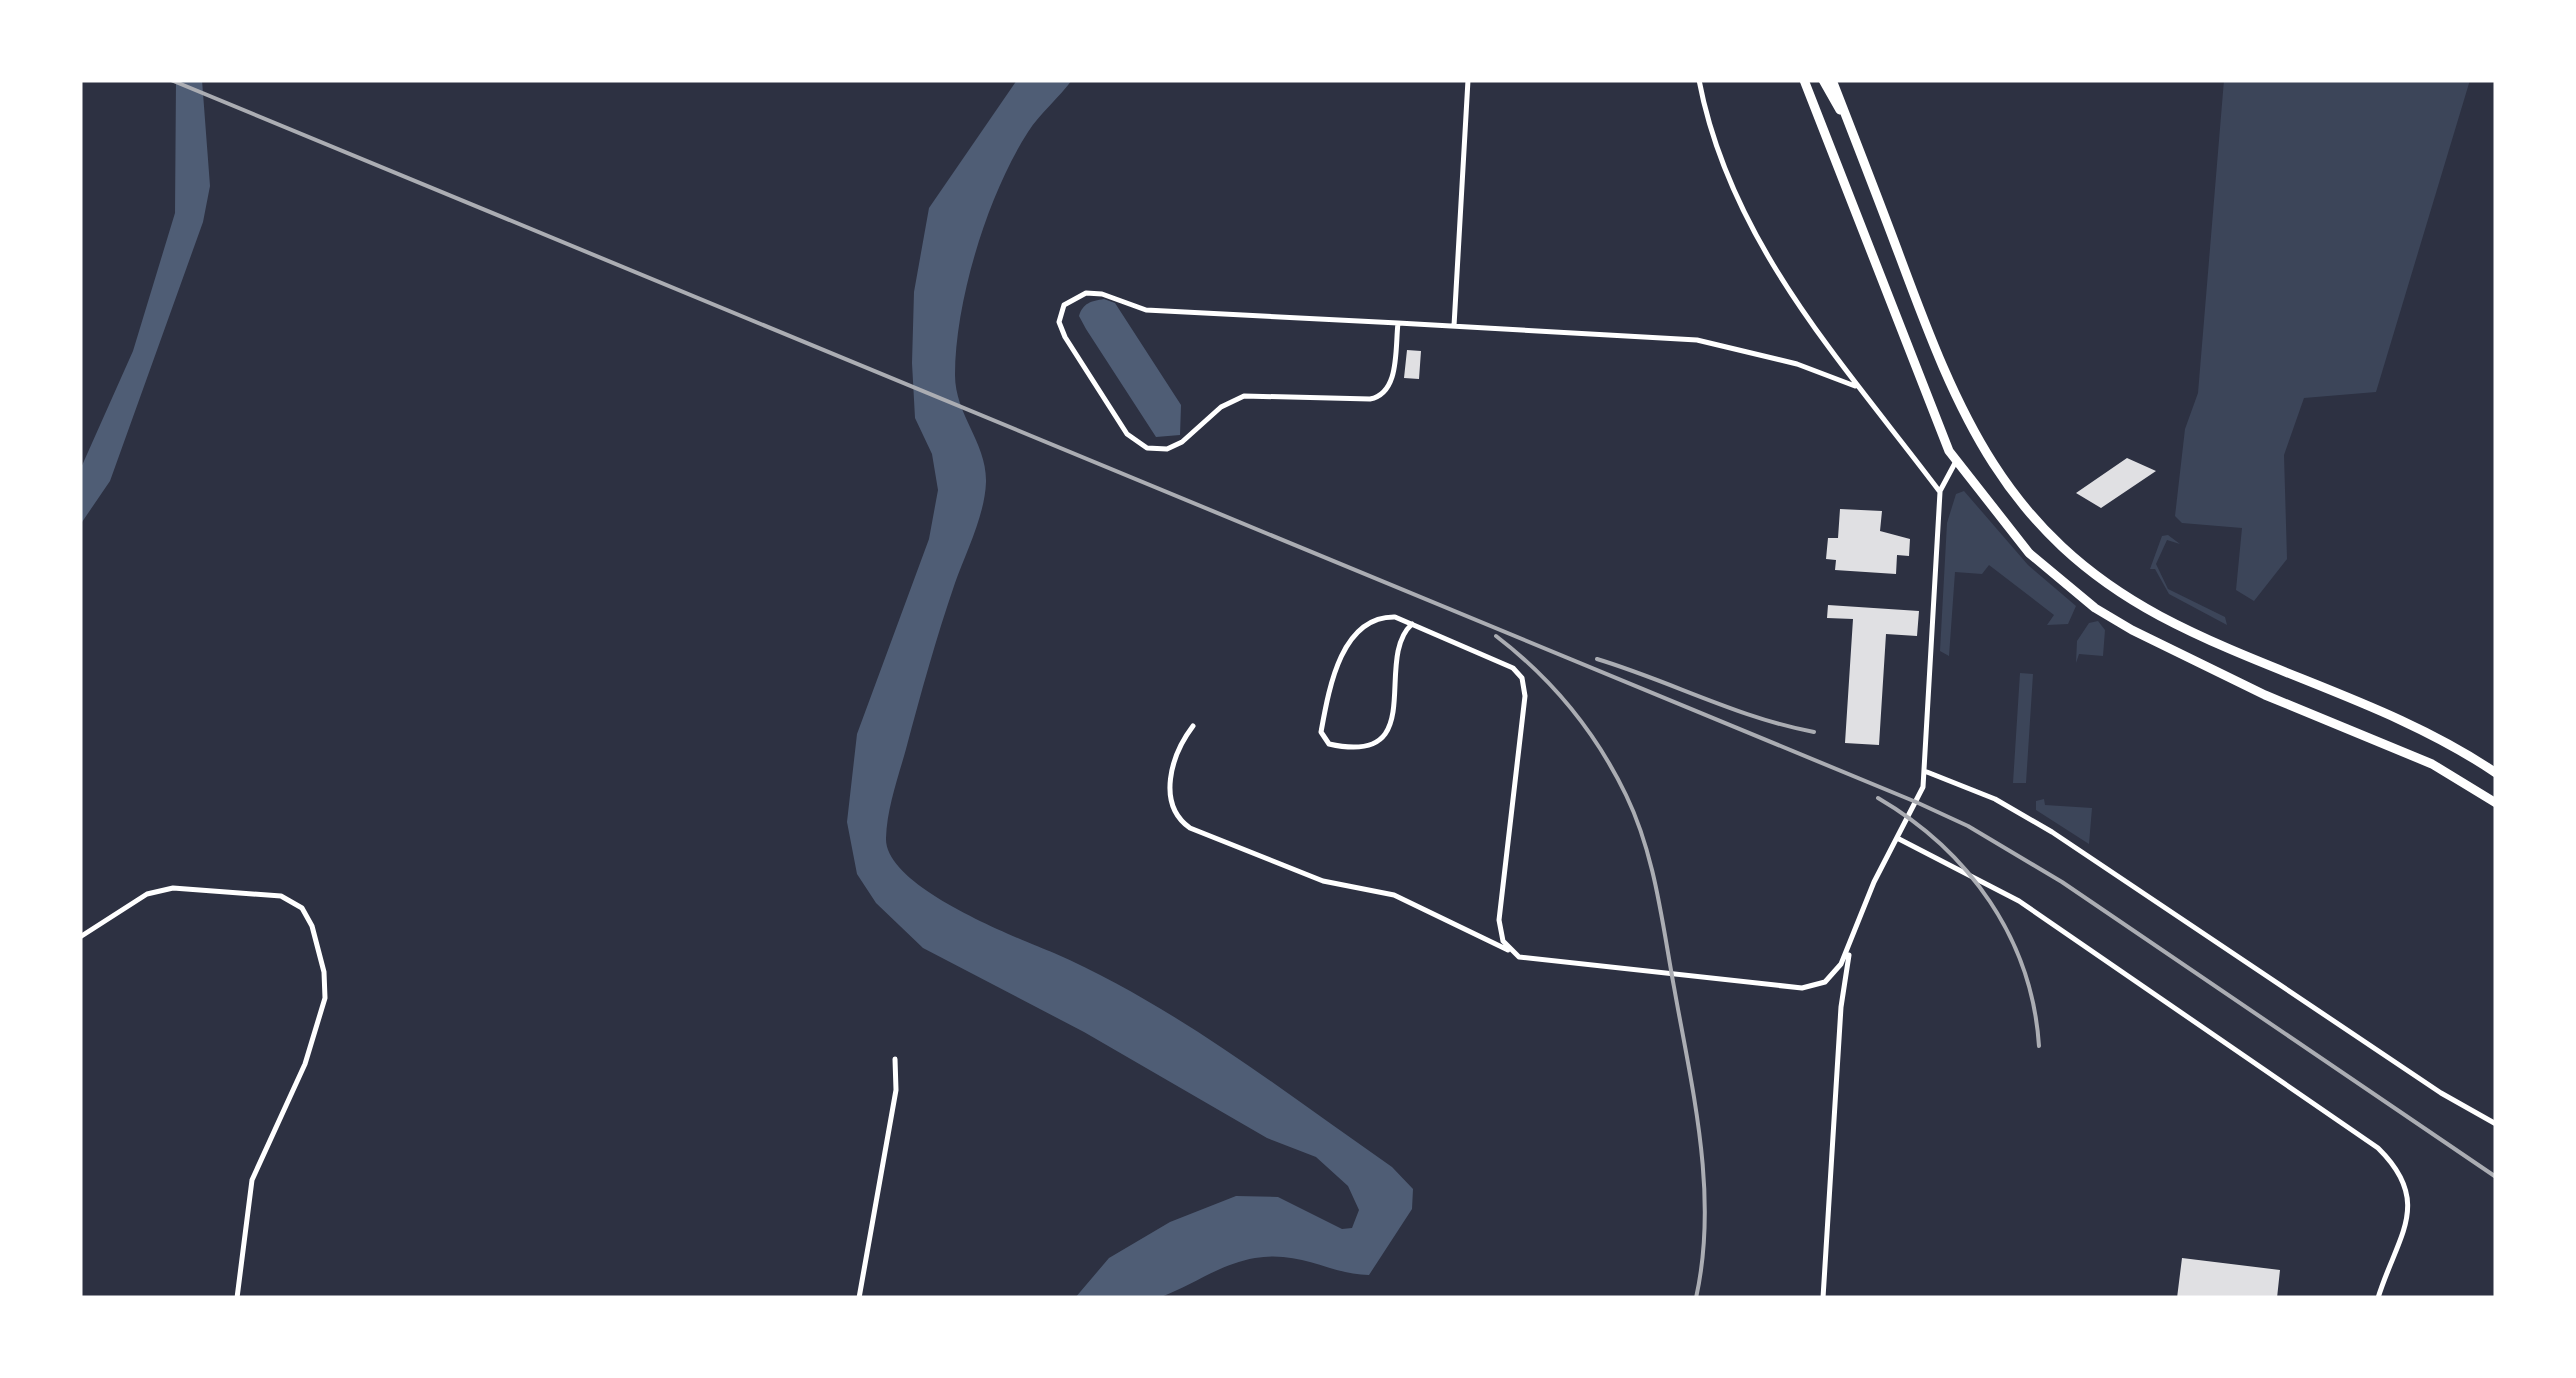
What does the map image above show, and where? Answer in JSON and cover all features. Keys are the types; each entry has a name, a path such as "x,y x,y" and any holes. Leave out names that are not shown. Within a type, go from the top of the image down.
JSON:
{"highway":[{"path":"1804,80 1956,463 2029,553 2094,608 2218,674 2432,764 2496,803"},
{"path":"1822,80 1848,120"},
{"path":"1832,80 1937,360 1963,418 1996,472 2045,530 2104,581 2159,616 2421,730 2496,773"}],"street":[{"path":"1454,326 1468,80"},
{"path":"1699,80 1718,160 1748,227 1816,330 1940,492"},
{"path":"1398,323 1390,385 1382,396 1244,396 1222,407 1182,442 1161,450 1141,446 1127,434 1059,322 1069,300 1097,293 1146,310 1398,323 1454,326 1696,340 1797,364 1850,382 1865,394"},
{"path":"1823,1298 1841,1008 1852,942 1874,882 1899,839 1927,772 1940,492 1956,463"},
{"path":"1412,624 1399,643 1391,724 1365,747 1329,744 1320,732 1347,644 1358,627 1376,616 1395,617 1412,624 1514,668 1522,678 1525,696 1499,920 1503,942 1519,957"},
{"path":"1193,726 1180,744 1171,784 1170,805 1177,819 1190,828 1322,881 1394,895 1519,957 1802,988 1826,982 1852,942"},
{"path":"1927,772 1995,799 2052,832 2441,1093 2496,1124"},
{"path":"1899,839 2019,901 2378,1148 2400,1174 2410,1206 2378,1298"},
{"path":"80,937 147,894 173,888 282,896 302,908 312,926 324,972 325,998 305,1064 252,1180 236,1298"},
{"path":"858,1298 896,1090 896,1059"}],"shaded area":[{"path":"176,80 202,80 210,186 203,222 110,481 80,525 80,470 133,351 175,213"},
{"path":"1017,80 1072,80 1033,125 1013,157 987,217 968,282 956,346 956,389 982,454 985,495 935,645 893,793 886,838 891,856 928,892 955,908 1099,974 1185,1024 1392,1167 1413,1189 1412,1209 1369,1275 1272,1256 1230,1265 1152,1299 1075,1298 1109,1258 1170,1222 1236,1196 1278,1197 1342,1229 1352,1228 1359,1210 1348,1186 1316,1157 1267,1138 1084,1032 923,948 876,903 857,874 847,822 857,734 929,539 938,490 932,454 915,418 912,363 914,292 929,208"},
{"path":"2224,80 2470,80 2376,392 2304,398 2284,455 2287,559 2254,601 2236,590 2242,528 2182,523 2175,516 2185,429 2198,393"},
{"path":"1104,299 1115,303 1181,405 1180,435 1156,437 1086,329 1079,316 1083,308"},
{"path":"1964,491 2028,565 2076,606 2068,624 2047,625 2054,615 1989,565 1982,574 1955,572 1949,656 1940,651 1947,523 1956,494"},
{"path":"2168,535 2180,544 2167,540 2156,564 2168,589 2225,617 2227,625 2169,594 2155,569 2150,569 2162,536"},
{"path":"2098,621 2105,630 2103,656 2079,654 2076,663 2077,641 2089,623"},
{"path":"2020,673 2033,674 2026,783 2013,783"},
{"path":"2044,799 2045,805 2092,808 2089,844 2036,810 2036,801"}],"building":[{"path":"1407,350 1421,351 1419,379 1404,378"},
{"path":"2127,458 2156,471 2101,508 2076,493"},
{"path":"1840,509 1882,511 1880,531 1910,539 1909,556 1897,555 1896,574 1835,570 1836,560 1826,559 1828,538 1838,538"},
{"path":"1828,605 1919,611 1917,636 1886,634 1879,745 1845,743 1853,619 1827,618"},
{"path":"2182,1258 2280,1270 2277,1298 2177,1298"}],"railway":[{"path":"171,80 1968,826 2062,882 2496,1177"},
{"path":"1496,636 1553,688 1586,729 1626,795 1644,841 1661,914 1700,1142 1705,1220 1696,1298"},
{"path":"1597,659 1732,709 1814,732"},
{"path":"1878,798 1941,844 1990,902 2024,970 2039,1046"}]}
